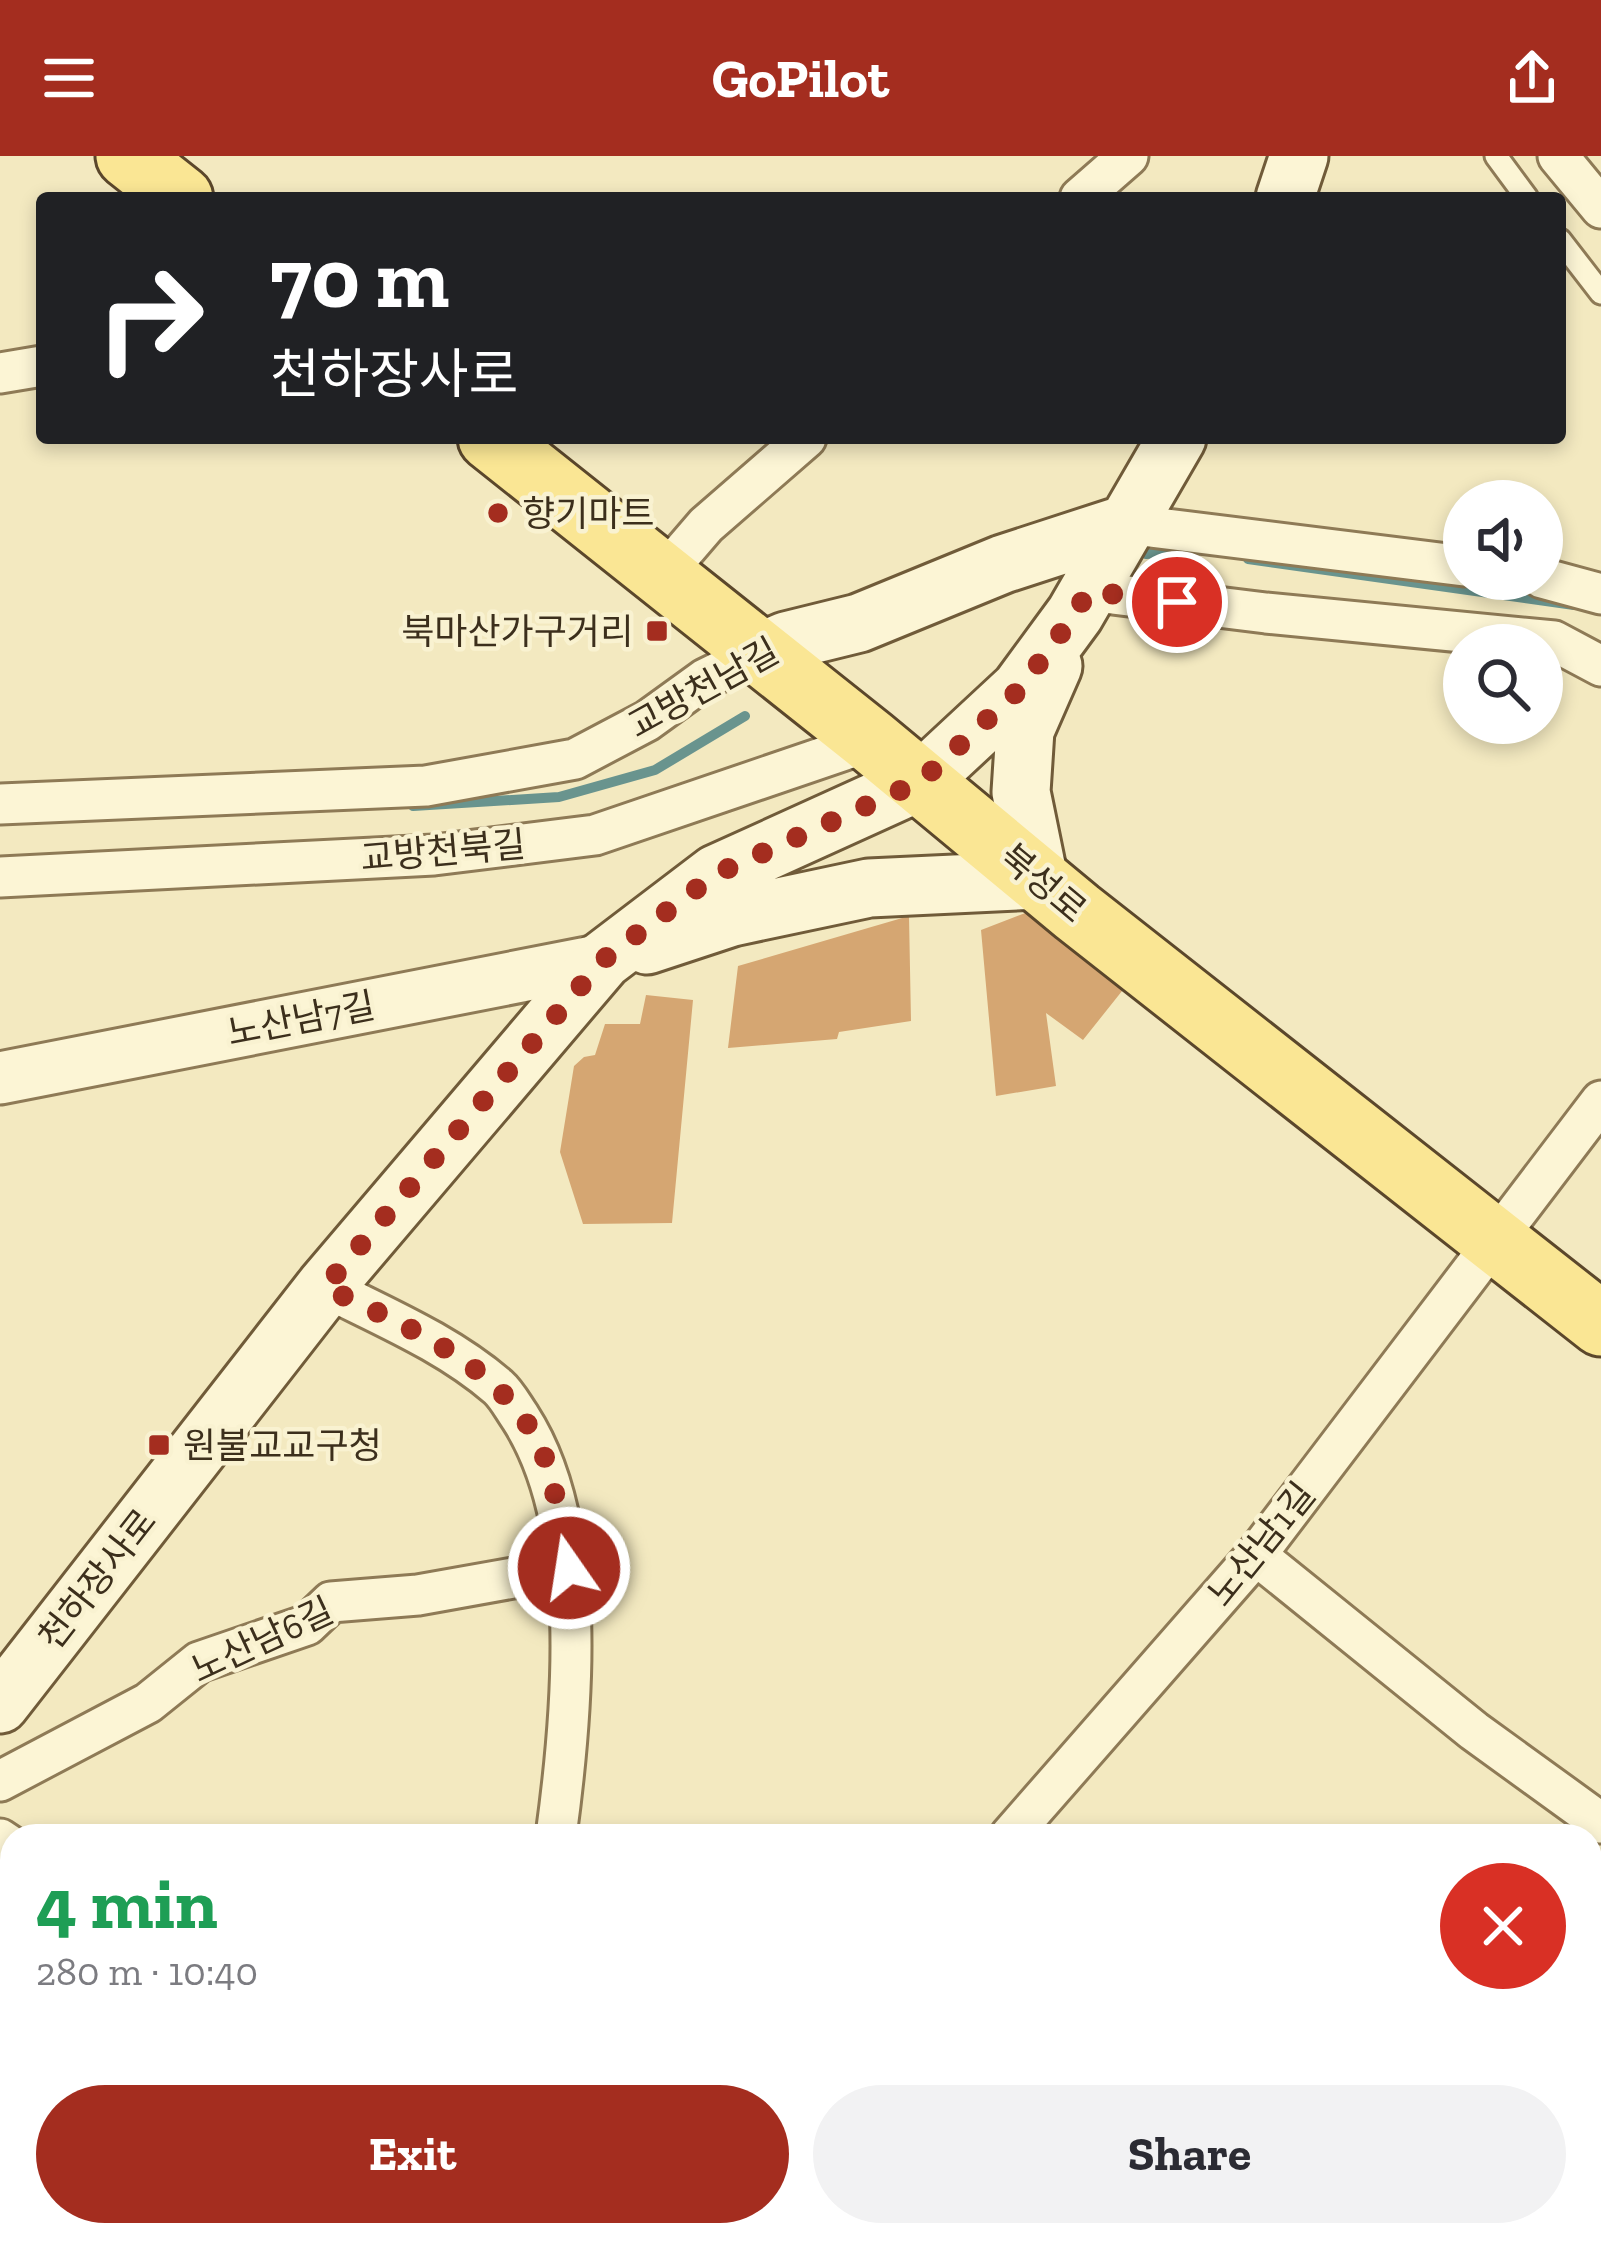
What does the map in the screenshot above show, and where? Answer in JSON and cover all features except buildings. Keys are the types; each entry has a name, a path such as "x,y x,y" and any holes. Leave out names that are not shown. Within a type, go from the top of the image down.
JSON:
{"main road":[{"path":"128,156 174,192"},
{"path":"1287,192 1299,156"},
{"name":"북성로","path":"498,444 1601,1324"},
{"name":"천하장사로","path":"0,1704 325,1287 603,960 716,874 921,781 1020,689 1081,602 1173,444"},
{"name":"교방천남길","path":"760,652 786,640 859,623 1003,564 1126,524"},
{"path":"603,960 732,917 869,888 1039,880 1021,792 1025,730 1081,602"}],"street":[{"path":"1087,192 1128,156"},
{"path":"1558,156 1601,208"},
{"path":"0,373 36,367"},
{"path":"663,574 706,525 799,444"},
{"name":"교방천남길","path":"1126,524 1443,563"},
{"path":"1563,584 1601,594"},
{"path":"1081,602 1554,641 1601,666"},
{"name":"교방천남길","path":"0,804 426,786 575,759 646,721 705,679 760,652"},
{"name":"교방천북길","path":"0,877 434,855 595,835 871,741"},
{"name":"노산남7길","path":"0,1078 603,960"},
{"name":"노산남1길","path":"1021,1824 1256,1556 1601,1101"},
{"path":"325,1287 434,1341 502,1390 542,1451 569,1568 568,1752 558,1824"},
{"path":"1256,1556 1456,1716 1601,1823"},
{"name":"노산남6길","path":"0,1781 148,1703 199,1662 308,1625 331,1602 418,1595 569,1568"}],"lane":[{"path":"1496,156 1523,192"},
{"path":"1566,248 1601,293"}],"waterway":[{"path":"1146,554 1194,551"},
{"path":"1248,559 1574,605"},
{"path":"413,806 559,797 655,770 745,716"}],"place":[{"name":"향기마트","path":"498,513"},
{"name":"북마산가구거리","path":"657,631"},
{"name":"원불교교구청","path":"159,1445"}],"route":[{"path":"569,1568 542,1451 502,1390 434,1341 325,1287 603,960 716,874 921,781 1020,689 1088,591 1177,602"}]}
